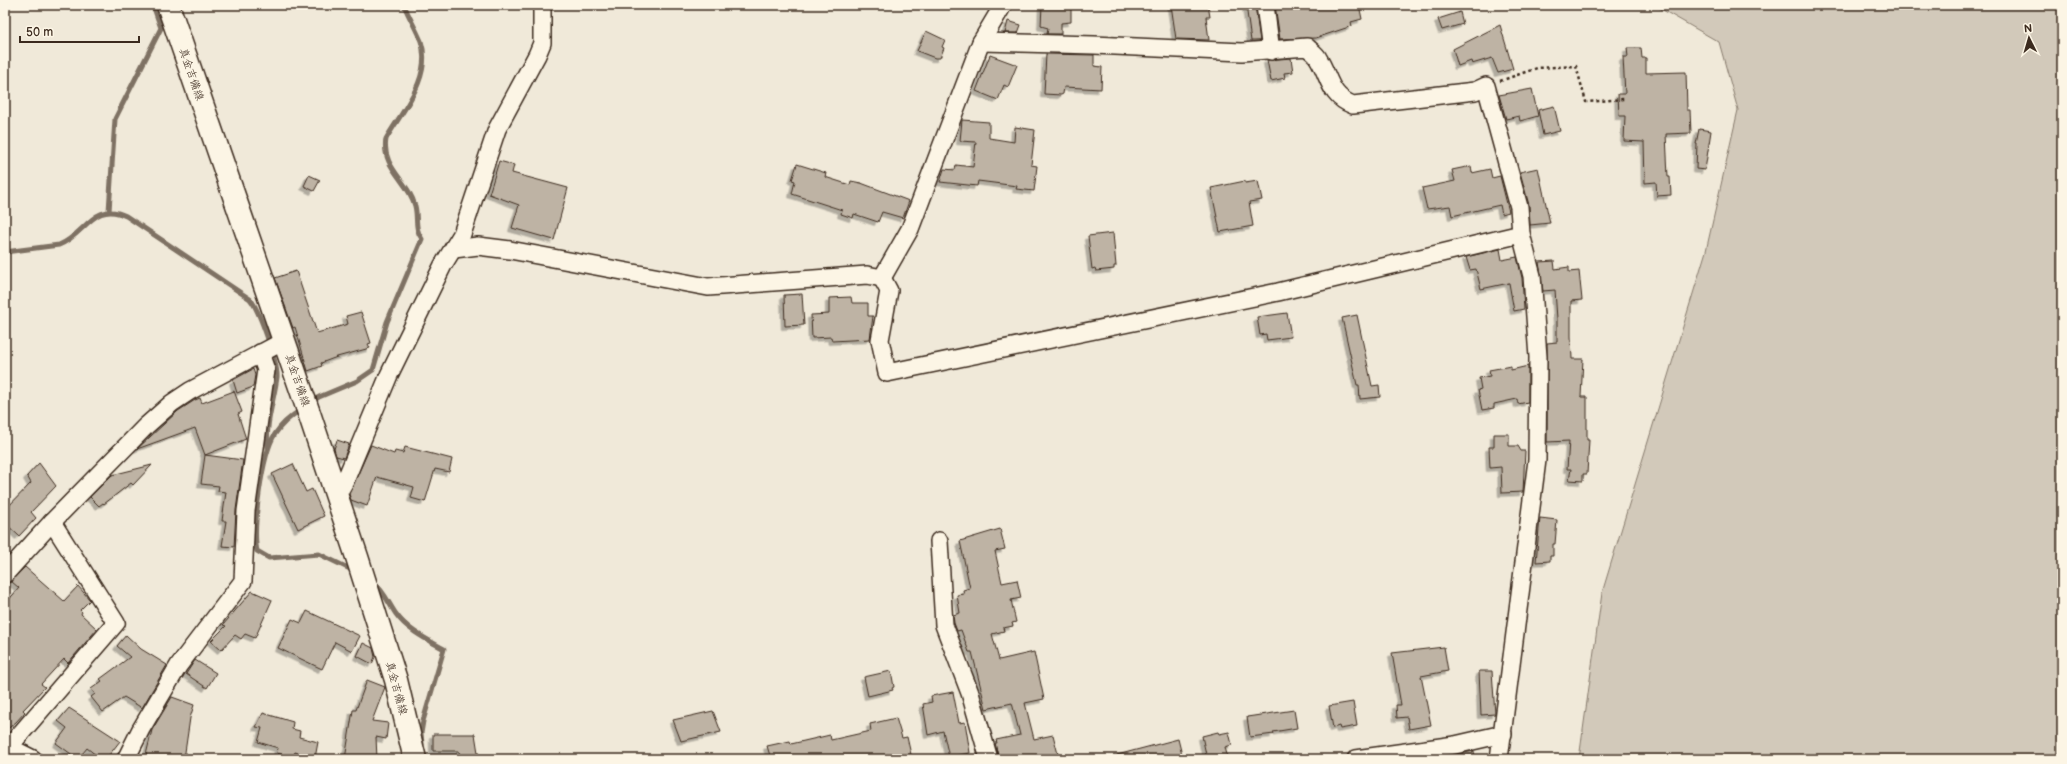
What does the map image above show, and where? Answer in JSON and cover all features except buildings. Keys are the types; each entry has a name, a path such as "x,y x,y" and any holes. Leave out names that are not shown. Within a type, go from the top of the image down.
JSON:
{"main road":[{"name":"真金吉備線","path":"168,5 270,348 306,404 396,680 415,759"}],"street":[{"path":"336,497 345,481 389,375 443,265 462,234 497,129 532,67 540,49 543,27 542,5"},
{"path":"882,278 910,229 981,42 1003,5"},
{"path":"1265,5 1270,51"},
{"path":"981,42 1094,45 1242,52 1307,47 1318,58 1333,90 1343,101 1353,105 1475,91 1486,86 1519,207 1521,234 1532,276 1538,349 1536,460 1499,759"},
{"path":"882,278 889,291 880,340 887,373 1278,292 1521,234"},
{"path":"454,249 478,246 510,250 708,287 867,275 882,278"},
{"path":"5,574 52,522 146,426 172,403 190,391 270,348"},
{"path":"126,759 141,729 179,665 243,581 246,511 270,348"},
{"path":"34,759 9,747 116,623 52,522"},
{"path":"939,541 944,625 970,693 989,759"},
{"path":"1356,759 1455,745 1503,734"}],"path":[{"path":"1486,86 1537,68 1576,66 1586,102 1624,99"}],"shaded area":[{"path":"1654,5 2062,5 2062,759 1579,759 1602,593 1706,251 1738,110 1719,42"}],"waterway":[{"path":"109,211 115,119 161,28 153,5"},
{"path":"310,403 319,397 357,381 373,370 387,322 422,239 418,231 416,210 412,197 391,166 386,149 386,139 414,93 423,68 424,54 421,41 404,5"},
{"path":"5,252 59,245 68,240 98,216 106,212 115,212 126,216 250,299 263,325 271,349 277,377 270,412 267,439 268,448"},
{"path":"302,409 290,417 281,426 270,444 259,491 256,526 257,551 269,558 319,554 354,571"},
{"path":"374,583 378,586 396,614 406,625 418,634 444,649 423,721 421,733 422,744"}]}
